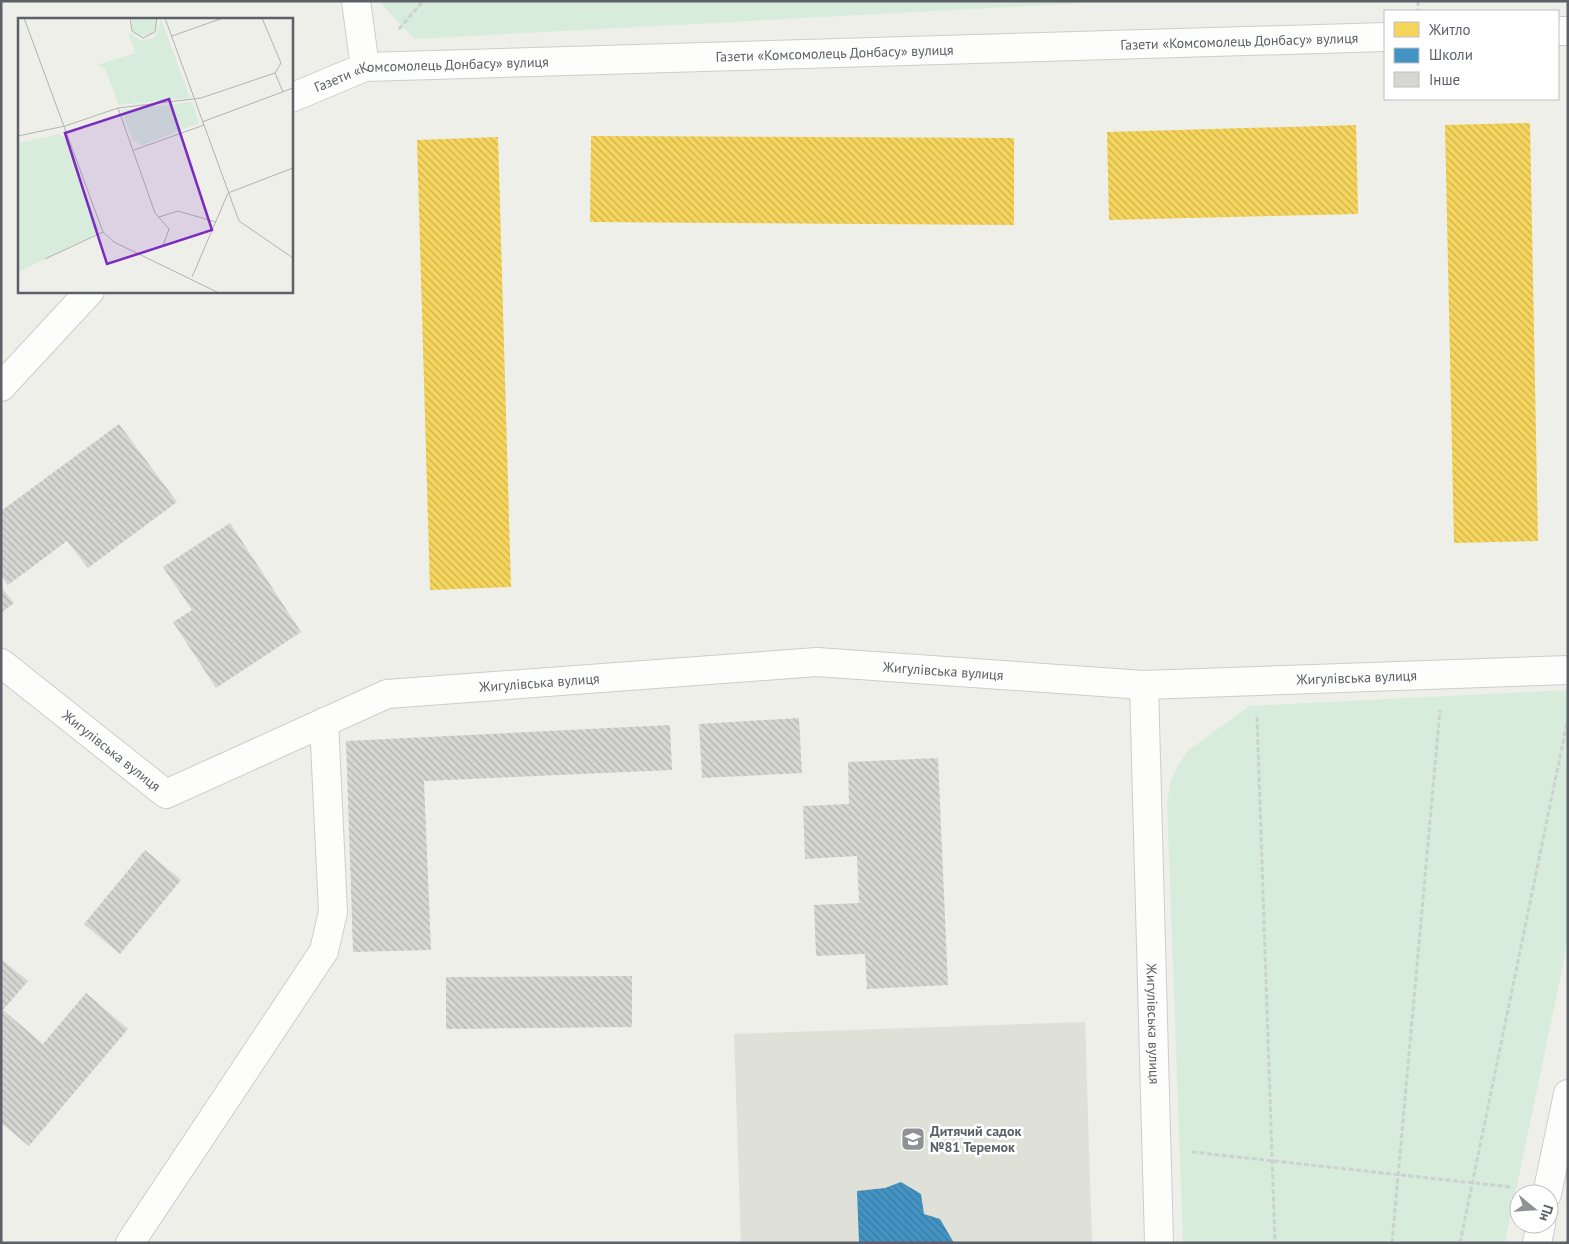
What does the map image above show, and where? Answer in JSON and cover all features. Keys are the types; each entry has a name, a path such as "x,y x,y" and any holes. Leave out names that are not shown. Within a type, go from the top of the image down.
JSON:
{"street":[{"path":"356,1 365,67"},
{"name":"Газети «Комсомолець Донбасу» вулиця","path":"292,98 365,67 1384,37"},
{"path":"1,386 89,292"},
{"name":"Жигулівська вулиця","path":"1,663 166,794 387,694 817,662 1144,685 1568,670"},
{"name":"Жигулівська вулиця","path":"1144,685 1159,1243"},
{"path":"130,1243 324,952 334,912 324,722"},
{"path":"1550,1184 1568,1094"}],"path":[{"path":"1392,1243 1443,674"},
{"path":"1255,681 1275,1243"},
{"path":"1460,1243 1568,718"},
{"path":"1156,1148 1509,1187"}],"shaded area":[{"name":"Дитячий садок №81 Теремок","path":"1085,1022 1092,1243 741,1243 734,1034"}],"green space":[{"path":"379,1 1121,1 414,39"},
{"path":"1568,690 1568,941 1517,1184 1509,1184 1509,1224 1505,1243 1183,1243 1167,801 1171,781 1178,765 1189,750 1249,706"}],"building: Житло":[{"path":"1530,123 1538,541 1454,543 1445,125"},
{"path":"1356,125 1358,214 1109,220 1107,132"},
{"path":"591,136 1014,138 1014,225 590,222"},
{"path":"498,137 511,587 430,590 417,140"}],"building: Школи":[{"path":"901,1182 921,1194 924,1214 940,1219 954,1243 859,1243 857,1191 885,1188"}],"building: Інше":[{"path":"119,424 177,502 88,568 67,541 8,585 1,576 1,511"},
{"path":"230,523 301,632 216,688 173,622 192,610 163,567"},
{"path":"1,587 14,603 1,613"},
{"path":"799,718 802,773 702,778 699,724"},
{"path":"670,725 672,770 424,781 431,950 353,952 346,741"},
{"path":"938,758 948,985 867,989 865,954 816,956 814,905 859,903 857,856 805,859 803,806 849,804 848,762"},
{"path":"145,850 181,880 120,954 84,924"},
{"path":"1,959 28,981 3,1010 43,1044 86,993 128,1029 29,1146 1,1123"},
{"path":"632,976 632,1027 446,1029 446,977"}],"place":[{"name":"Дитячий садок №81 Теремок","path":"913,1139"}]}
